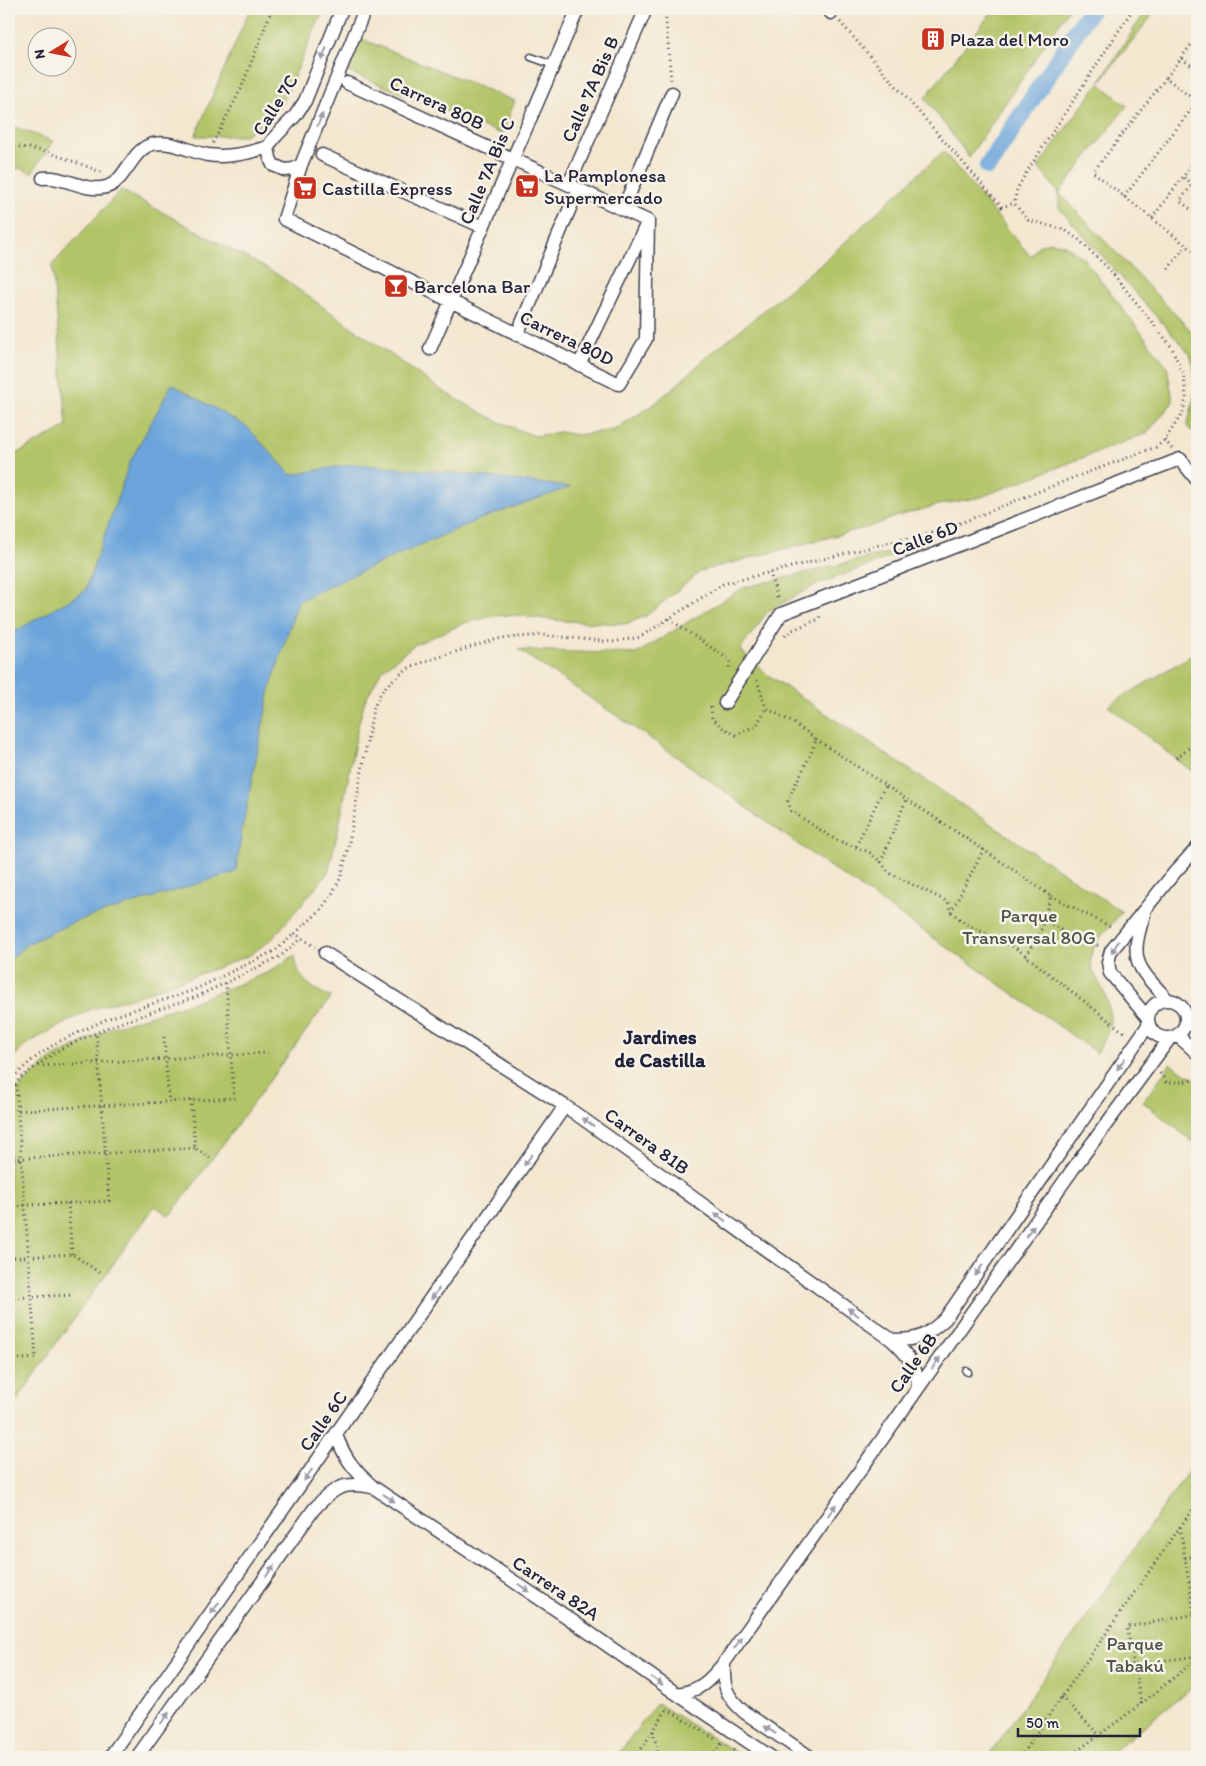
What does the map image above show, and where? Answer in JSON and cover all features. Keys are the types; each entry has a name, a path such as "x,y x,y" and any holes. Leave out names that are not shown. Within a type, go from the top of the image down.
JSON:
{"street":[{"name":"Calle 7C","path":"301,165 294,169 285,170 273,165 268,147 295,116 305,101 342,9"},
{"path":"301,165 365,9"},
{"name":"Calle 7A Bis C","path":"430,349 578,9"},
{"name":"Calle 7A Bis B","path":"518,335 574,187 646,9"},
{"name":"Carrera 80B","path":"347,83 648,221"},
{"path":"622,209 672,93"},
{"path":"43,178 52,176 93,189 108,187 118,178 137,153 151,144 166,143 207,155 228,156 249,153 268,147"},
{"path":"322,155 483,227"},
{"name":"Carrera 80D","path":"301,165 284,219 618,384 646,339 648,221"},
{"path":"579,364 648,221"},
{"name":"Calle 6D","path":"781,614 1180,459 1197,480"},
{"path":"726,702 781,614"},
{"path":"1148,1021 1152,1007 1157,1003 1168,1000 1176,1002 1182,1008 1185,1015 1185,1023 1182,1030 1173,1037 1163,1038 1156,1035 1148,1021 1110,973 1108,962 1111,951 1175,872 1197,848"},
{"path":"1145,910 1138,934 1136,955 1148,979 1168,1000"},
{"name":"Carrera 81B","path":"325,953 565,1106 892,1340 910,1359 918,1377 918,1388"},
{"path":"1185,1015 1197,1026"},
{"name":"Calle 6B","path":"892,1340 915,1339 926,1336 945,1318 1137,1042 1148,1021"},
{"path":"1173,1037 1197,1053"},
{"name":"Calle 6B","path":"676,1694 691,1692 703,1686 724,1663 1073,1169 1156,1056 1173,1037"},
{"name":"Calle 6C","path":"110,1757 565,1106"},
{"name":"Carrera 82A","path":"336,1435 342,1453 349,1464 373,1487 771,1757"},
{"path":"137,1757 314,1509 336,1488 348,1485 373,1487"},
{"path":"724,1663 724,1681 734,1704 810,1757"}],"lane":[{"path":"531,57 553,65"}],"path":[{"path":"207,155 241,89 272,9"},
{"path":"665,9 672,93"},
{"path":"1014,203 1017,189 1026,173 1133,9"},
{"path":"830,11 1002,207 1014,203"},
{"path":"1197,37 1093,172 1197,254"},
{"path":"1181,58 1197,70"},
{"path":"1124,197 1197,102 1166,78"},
{"path":"9,146 53,154 118,178"},
{"path":"1152,218 1197,159"},
{"path":"1184,177 1193,184"},
{"path":"1197,178 1180,200 1197,214"},
{"path":"9,1082 32,1060 56,1043 109,1018 194,990 276,950 320,911 341,877 373,709 382,691 406,669 497,639 542,635 613,642 640,637 723,584 948,528 1156,447 1165,440 1183,412 1186,397 1184,376 1171,346 1110,270 1079,240 1065,230 1028,220 1014,203"},
{"path":"1168,270 1186,245"},
{"path":"770,572 781,614"},
{"path":"784,638 790,631 819,619 826,596"},
{"path":"669,619 730,660 729,672"},
{"path":"1194,654 1197,657"},
{"path":"756,677 758,689 766,708 792,722 906,800 984,849 1051,896 1124,934"},
{"path":"711,703 712,718 723,728 736,735 757,725 766,708"},
{"path":"816,739 811,756 788,801 791,811 836,840 869,852 881,862 888,873 948,902 951,912 966,924 1016,948 1137,1042"},
{"path":"1176,758 1197,742"},
{"path":"856,846 885,786"},
{"path":"881,862 906,800"},
{"path":"951,912 984,849"},
{"path":"1026,956 1042,928 1051,896"},
{"path":"1043,920 1072,936 1111,951"},
{"path":"294,934 325,953"},
{"path":"9,1093 20,1078 60,1049 111,1026 196,997 281,956 301,938"},
{"path":"9,1111 234,1098 226,983"},
{"path":"9,1206 109,1201 96,1032"},
{"path":"164,1037 169,1102"},
{"path":"37,1066 268,1053"},
{"path":"1156,1056 1159,1072 1166,1082 1183,1082 1197,1079"},
{"path":"9,1360 36,1358 16,1084"},
{"path":"191,1100 195,1148"},
{"path":"9,1159 195,1148 212,1159"},
{"path":"68,1203 72,1254"},
{"path":"9,1258 72,1254 100,1273"},
{"path":"9,1298 72,1295"},
{"path":"1020,1757 1197,1504"},
{"path":"1180,1527 1196,1614 1197,1632"},
{"path":"1185,1558 1197,1556"},
{"path":"1141,1704 1127,1627 1196,1614"},
{"path":"1116,1667 1197,1657"},
{"path":"1069,1757 1141,1704 1197,1657"},
{"path":"636,1757 676,1694"},
{"path":"1061,1697 1099,1735"},
{"path":"667,1709 742,1757"},
{"path":"653,1731 659,1757"},
{"path":"712,1757 722,1743"}],"green space":[{"path":"250,9 324,9 282,104 265,124 242,136 195,136"},
{"path":"994,9 1069,9 969,157 925,98"},
{"path":"1147,9 1157,9 1099,83 1127,106 1059,193 1038,167 1098,84"},
{"path":"359,38 515,101 502,134 346,71"},
{"path":"9,125 53,141 32,173 20,168 9,172"},
{"path":"943,151 1031,257 1038,246 1049,242 1065,245 1084,259 1167,366 1173,402 1147,433 981,497 938,505 898,516 872,526 701,571 646,616 625,624 564,621 512,615 494,616 467,622 414,645 382,670 365,700 328,873 272,939 250,955 222,966 134,997 91,1009 28,1043 9,1062 9,458 67,426 52,265 121,190 275,273 444,392 497,421 535,436 560,432 577,435 614,430 654,404 708,356 828,258"},
{"path":"1059,193 1197,337 1197,426 1191,431 1187,426 1194,398 1195,382 1190,354 1059,208"},
{"name":"Parque Transversal 80G","path":"928,543 816,585 768,611 740,650 768,675 1122,912 1098,941 1091,957 1091,966 1105,996 1110,1017 1108,1029 1097,1053 810,853 663,747 519,650 636,654 743,588"},
{"path":"1197,652 1197,775 1108,706"},
{"path":"295,955 301,976 310,986 331,997 170,1216 155,1206 57,1342 9,1413 9,1097 51,1059 113,1027 184,1005 234,986 269,972"},
{"path":"1170,1064 1197,1080 1197,1145 1143,1102"},
{"name":"Parque Tabakú","path":"1197,1459 1197,1683 1106,1757 988,1757"},
{"path":"657,1703 743,1757 616,1757"}],"water":[{"path":"172,384 247,427 291,475 353,464 455,473 570,487 475,521 298,601 270,689 242,829 236,872 76,921 27,944 9,960 9,635 85,591 130,462"}],"waterway":[{"path":"988,166 1091,9"}],"place":[{"name":"Plaza del Moro","path":"933,39"},
{"name":"La Pamplonesa Supermercado","path":"527,186"},
{"name":"Castilla Express","path":"305,188"},
{"name":"Barcelona Bar","path":"396,286"}],"district":[{"name":"Jardines de Castilla","path":"660,1048"}]}
